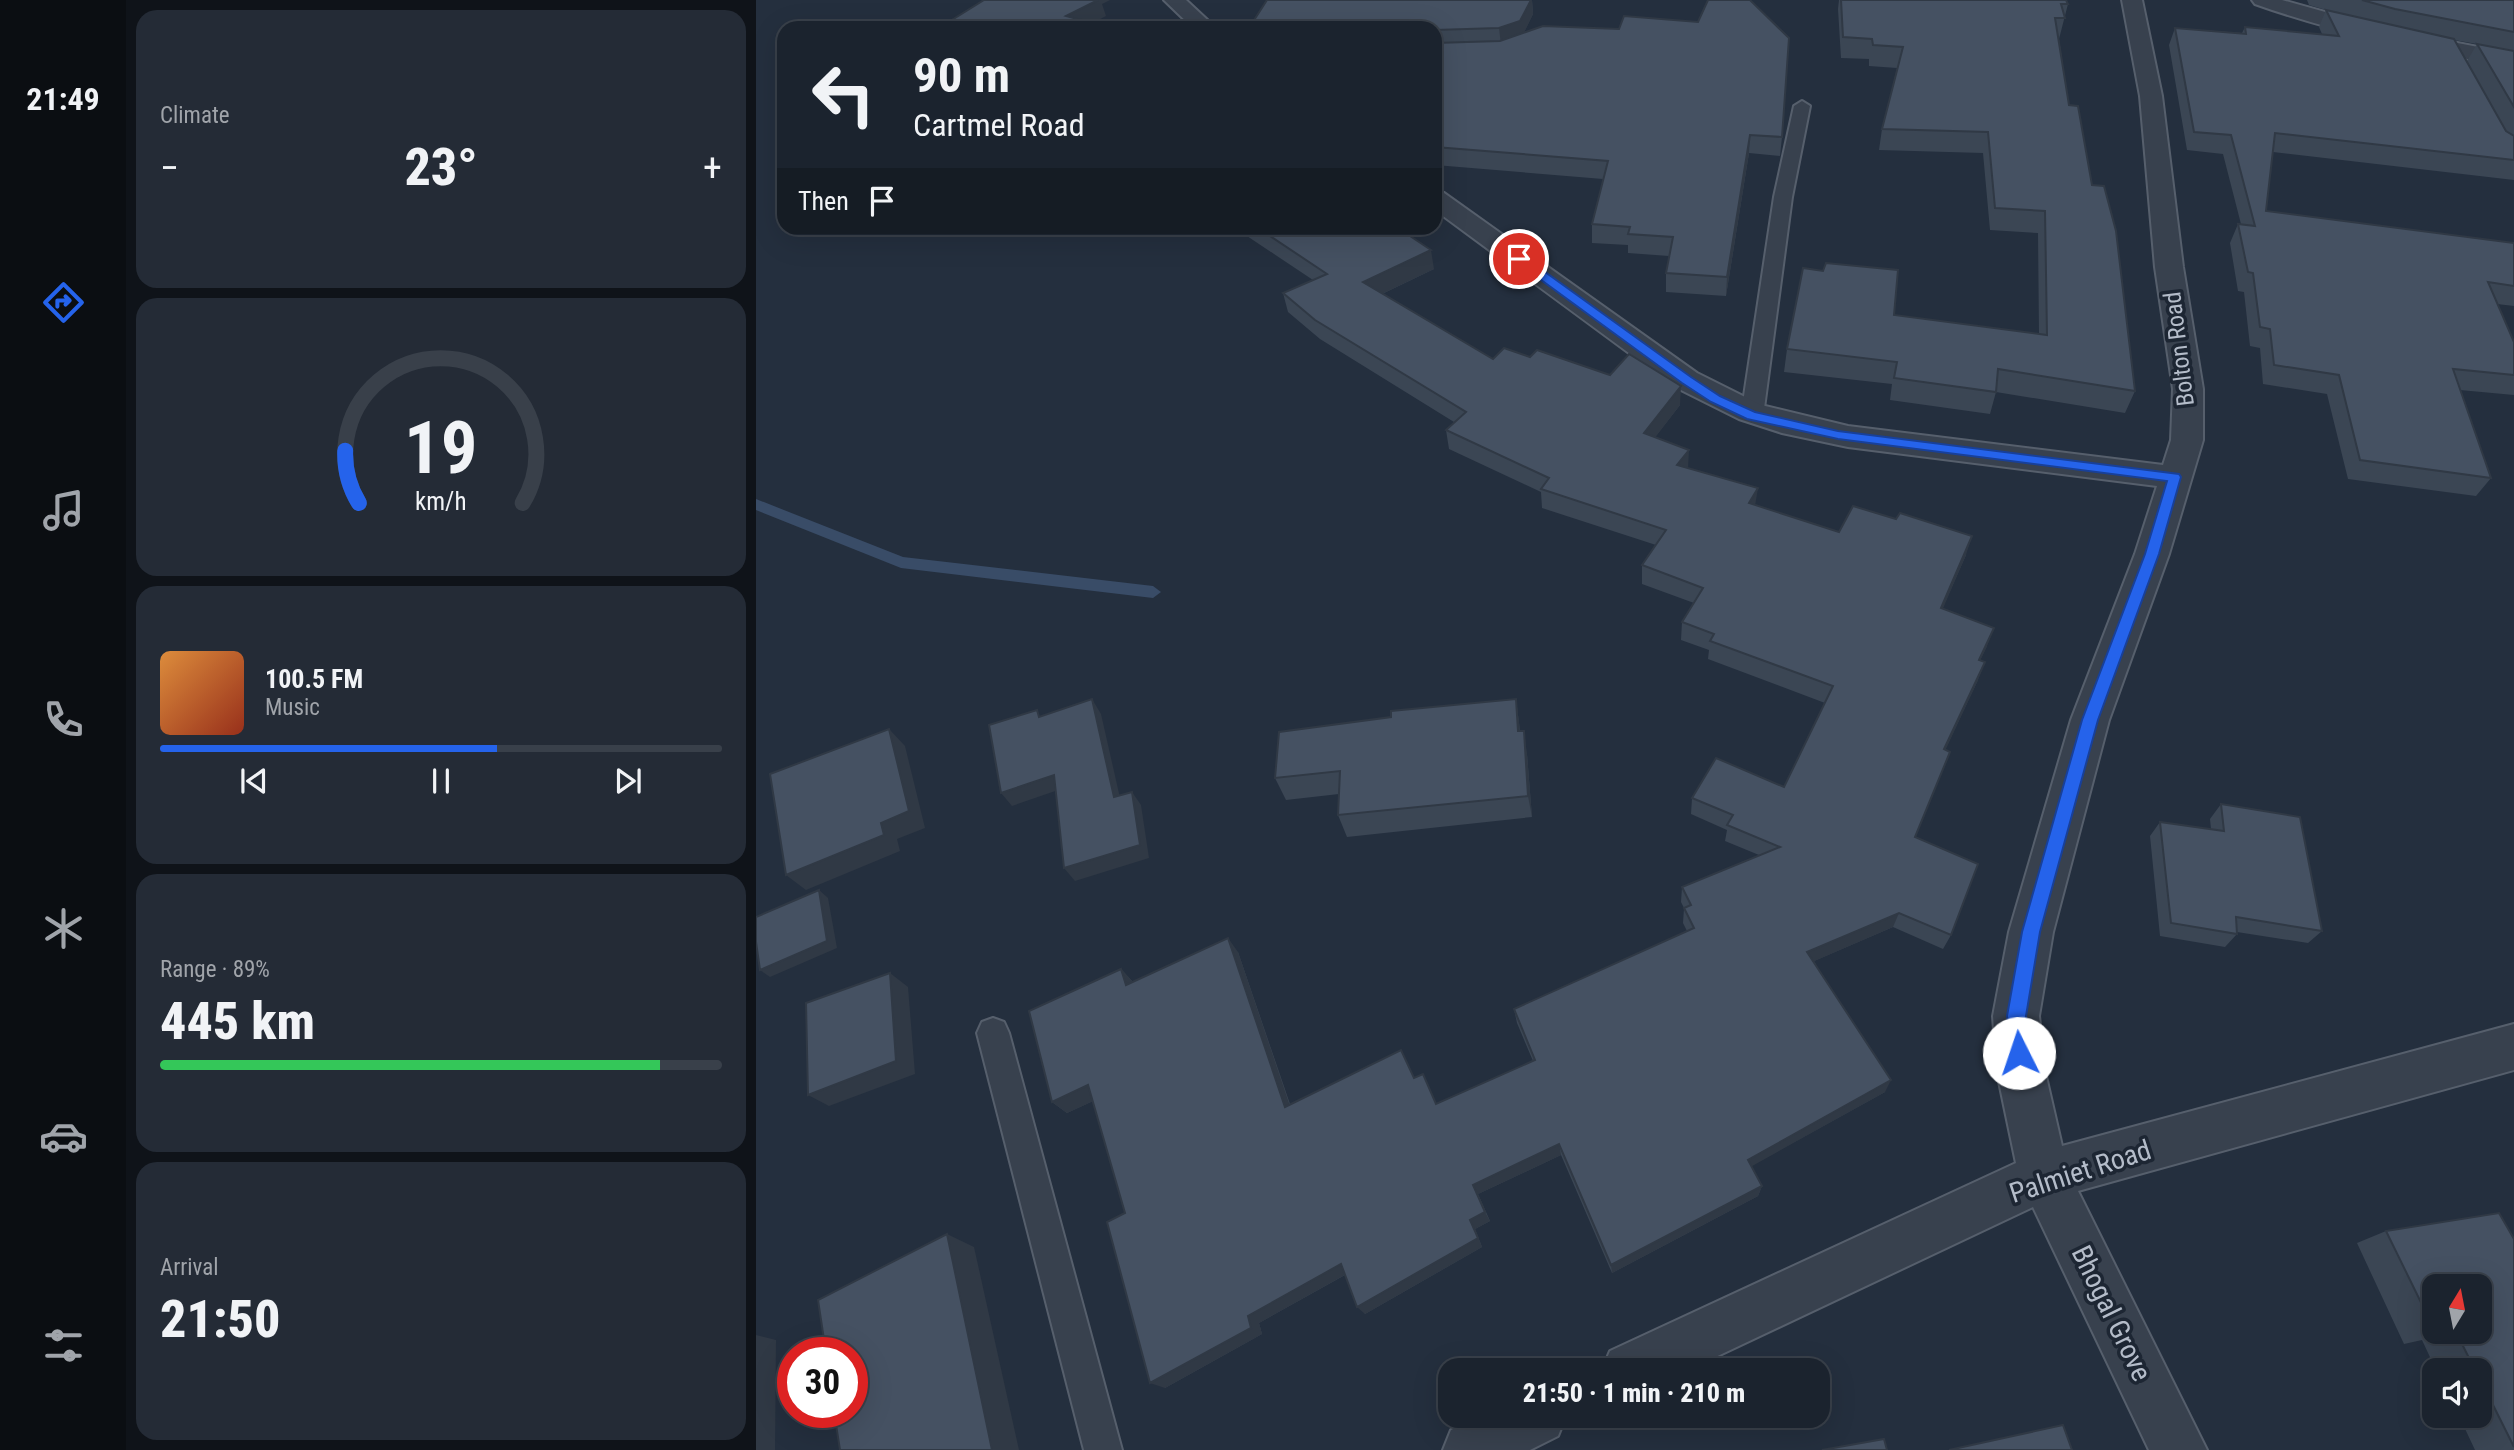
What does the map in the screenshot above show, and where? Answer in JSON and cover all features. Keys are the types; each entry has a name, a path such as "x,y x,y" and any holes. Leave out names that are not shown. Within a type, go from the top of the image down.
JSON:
{"street":[{"path":"1174,0 1197,21"},
{"name":"Bolton Road","path":"2045,1176 2021,1072 2016,1016 2031,932 2090,720 2152,554 2186,440 2188,389 2169,267 2151,96 2132,0"},
{"path":"2262,0 2380,37 2514,61"},
{"path":"1442,203 1686,380 1716,399 1752,416 1838,435 2175,477"},
{"name":"Palmiet Road","path":"1655,1358 2045,1176 2514,1047"},
{"name":"Bhogal Grove","path":"2045,1176 2179,1450"},
{"path":"1471,1450 1514,1428"}],"lane":[{"path":"2451,50 2462,71"},
{"path":"1752,416 1783,197 1802,106"},
{"path":"993,1033 1103,1450"}],"building":[{"path":"984,0 1098,0 1066,16 1085,21 950,21"},
{"path":"1267,0 1531,0 1520,21 1499,28 1442,30 1442,21 1254,21"},
{"path":"1708,0 1750,0 1789,38 1782,137 1750,135 1727,277 1666,273 1673,237 1628,234 1630,227 1592,224 1608,161 1442,148 1442,43 1500,41 1543,26 1619,29 1624,16 1698,22"},
{"path":"1841,0 2066,0 2068,4 2061,4 2065,18 2055,18 2069,105 2078,106 2092,185 2104,186 2116,231 2135,391 1998,369 1996,392 1894,378 1897,362 1787,349 1803,268 1823,271 1826,263 1898,270 1894,315 2047,335 2045,211 1995,208 1988,132 1882,129 1903,47 1873,45 1872,39 1843,37"},
{"path":"2362,0 2514,0 2514,32 2395,9"},
{"path":"2326,10 2454,39 2506,131 2514,136 2514,160 2275,133 2266,211 2514,243 2514,286 2488,282 2514,342 2514,375 2453,369 2491,478 2360,460 2339,375 2274,365 2270,329 2260,327 2253,273 2248,272 2238,224 2255,226 2231,135 2194,132 2175,28 2246,34 2245,27 2339,36"},
{"path":"2477,44 2514,51 2514,107"},
{"path":"1268,235 1408,235 1431,250 1363,282 1493,359 1504,348 1530,357 1537,350 1610,375 1629,354 1681,386 1644,433 1689,450 1677,465 1758,488 1749,503 1839,532 1853,506 1896,519 1900,513 1972,536 1941,608 1994,628 1979,660 1985,662 1944,749 1950,752 1915,837 1978,864 1951,935 1899,913 1807,952 1891,1080 1748,1160 1762,1186 1611,1265 1559,1144 1473,1185 1485,1212 1470,1220 1478,1238 1357,1307 1341,1264 1248,1316 1251,1328 1150,1383 1107,1222 1125,1213 1088,1085 1052,1102 1029,1011 1121,969 1126,985 1228,938 1285,1107 1401,1050 1414,1078 1423,1074 1436,1104 1535,1060 1514,1009 1694,928 1684,908 1691,905 1682,887 1780,847 1727,825 1733,815 1692,798 1716,758 1784,787 1833,686 1710,641 1714,634 1682,622 1703,588 1642,565 1666,530 1541,489 1549,478 1446,430 1466,412 1315,320 1283,293 1327,274"},
{"path":"1092,699 1114,797 1132,792 1140,845 1064,868 1054,775 1001,793 989,725 1037,710 1039,717"},
{"path":"1516,699 1518,731 1524,731 1528,796 1338,815 1340,771 1275,778 1279,732 1391,717 1391,711"},
{"path":"889,729 909,811 881,823 884,835 786,875 770,774"},
{"path":"2221,804 2300,817 2322,931 2236,917 2237,934 2171,923 2160,822 2224,831"},
{"path":"819,890 827,941 760,970 756,917"},
{"path":"890,973 896,1061 808,1095 806,1003"},
{"path":"2499,1213 2514,1239 2514,1447 2492,1403 2492,1358 2469,1358 2462,1344 2492,1344 2492,1274 2422,1274 2422,1304 2386,1231"},
{"path":"947,1234 992,1450 840,1450 837,1428 868,1428 868,1337 824,1337 818,1300"},
{"path":"2063,1425 2072,1450 1949,1450"},
{"path":"1884,1439 1887,1450 1822,1450"}],"waterway":[{"path":"756,504 901,562 1153,592"}],"route":[{"path":"1519,259 1686,380 1716,399 1752,416 1792,427 1838,435 2175,477 2152,554 2090,720 2031,932 2016,1016 2019,1053"}]}
